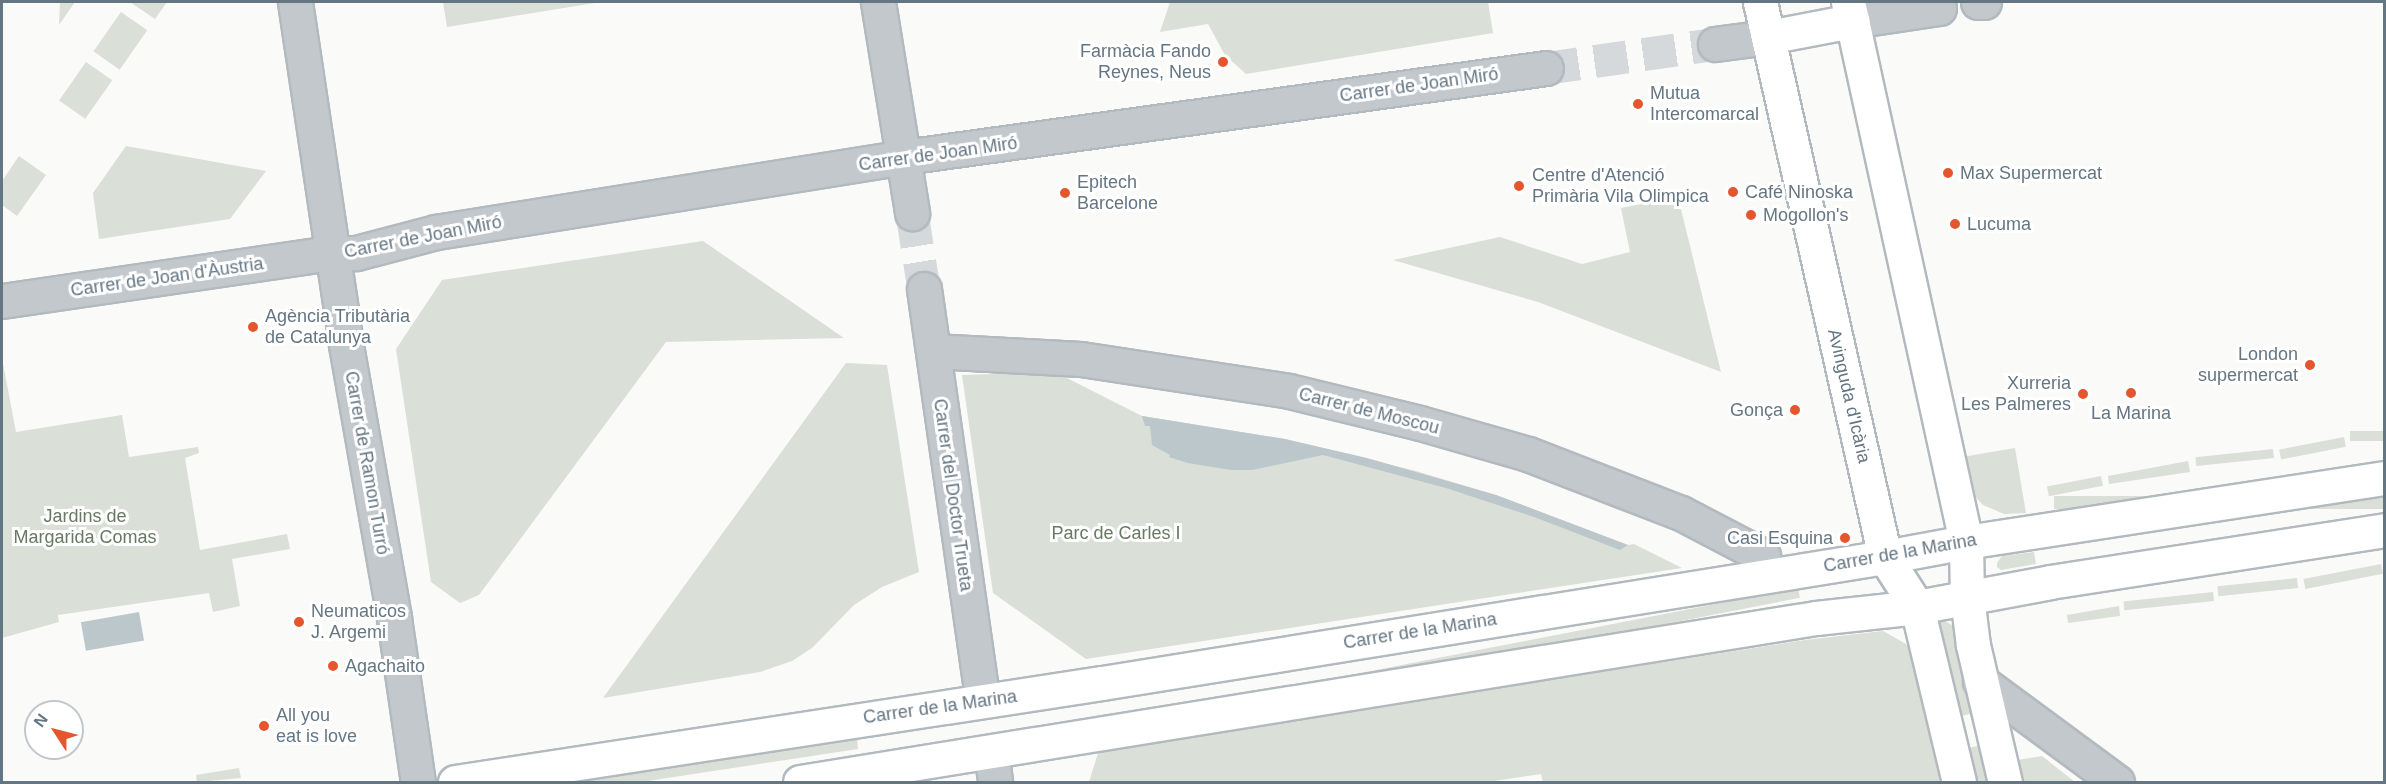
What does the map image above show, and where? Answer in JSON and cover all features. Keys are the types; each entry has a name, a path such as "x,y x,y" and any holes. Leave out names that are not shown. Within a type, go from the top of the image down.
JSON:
{"street":[{"name":"Carrer de Ramon Turró","path":"295,2 332,253 394,618 418,783"},
{"path":"878,2 912,213"},
{"name":"Avinguda d'Icària","path":"1760,2 1886,557 1917,607 1959,783"},
{"path":"1715,44 1768,37 1850,11 1939,8"},
{"path":"1850,11 1966,542 1967,597 1980,681 2005,783"},
{"name":"Carrer de Joan Miró","path":"332,253 356,253 436,232 904,157 1546,68"},
{"name":"Carrer de Joan d'Àustria","path":"2,301 332,253"},
{"name":"Carrer del Doctor Trueta","path":"924,289 983,701"},
{"name":"Carrer de Moscou","path":"933,351 1081,359 1289,391 1420,423 1528,454 1681,513 1763,556 1766,576"},
{"name":"Carrer de la Marina","path":"455,783 1886,557 1966,542 2385,478"},
{"path":"800,783 993,767 1816,618 1917,607 2385,530"},
{"path":"1980,681 2117,783"},
{"path":"983,701 993,767"}],"green space":[{"path":"60,2 75,2 59,25"},
{"path":"130,2 167,2 155,19"},
{"path":"443,2 601,2 447,27"},
{"path":"1170,2 1488,2 1493,33 1246,74 1225,55 1208,24 1160,32"},
{"path":"121,12 147,30 120,70 93,51"},
{"path":"86,62 112,80 85,119 59,101"},
{"path":"126,146 266,171 230,219 99,239 93,193"},
{"path":"19,156 46,175 17,216 2,205 2,181"},
{"path":"1678,197 1721,372 1538,302 1393,260 1500,237 1582,264 1630,252 1621,208"},
{"path":"703,241 844,338 666,342 479,595 460,603 431,582 396,349 442,280"},
{"name":"Jardins de Margarida Comas","path":"2,358 16,432 122,415 129,457 198,447 199,453 185,458 200,550 287,534 290,549 232,559 240,606 213,612 209,593 58,615 59,622 2,638"},
{"path":"846,363 887,365 919,572 882,587 854,605 812,648 792,661 760,672 603,698"},
{"name":"Parc de Carles I","path":"1055,372 1142,416 1285,439 1416,471 1496,495 1628,545 1634,544 1682,568 1086,659 993,593 962,375"},
{"path":"2350,431 2384,431 2384,441 2350,441"},
{"path":"2344,437 2346,447 2281,459 2279,450"},
{"path":"2015,448 2026,513 2004,514 1983,505 1970,491 1962,457"},
{"path":"2273,449 2274,458 2196,466 2195,457"},
{"path":"2188,461 2190,472 2109,484 2108,476"},
{"path":"2101,476 2103,486 2049,496 2047,486"},
{"path":"2054,496 2384,496 2384,509 2054,509"},
{"path":"2034,552 2036,564 2001,570 1997,567 2002,556"},
{"path":"2381,564 2383,574 2305,589 2303,579"},
{"path":"2297,578 2298,588 2218,596 2217,586"},
{"path":"1798,588 1800,598 1121,730 1119,720"},
{"path":"2213,592 2214,601 2124,610 2123,601"},
{"path":"2119,606 2120,616 2068,623 2067,615"},
{"path":"1943,620 1952,625 1974,713 1957,717 1938,623"},
{"path":"1883,631 1906,644 1918,663 1943,782 1543,782 1541,774 1487,782 1089,782 1099,750 1805,640"},
{"path":"857,737 858,749 641,782 567,782"},
{"path":"1981,745 1990,782 1973,782 1965,749"},
{"path":"2042,756 2075,782 2005,782 2000,763"},
{"path":"239,768 241,778 197,782 196,775"}],"shaded area":[{"path":"1142,416 1285,439 1367,458 1496,495 1628,545 1620,550 1534,517 1446,488 1323,455 1252,470 1231,470 1188,463 1169,457 1170,455 1152,445 1150,426 1145,426"},
{"path":"139,612 144,641 86,651 81,622"}],"tunnel":[{"path":"1546,68 1715,44"},
{"path":"912,213 924,289"}],"place":[{"name":"Farmàcia Fando Reynes, Neus","path":"1223,62"},
{"name":"Mutua Intercomarcal","path":"1638,104"},
{"name":"Max Supermercat","path":"1948,173"},
{"name":"Centre d'Atenció Primària Vila Olimpica","path":"1519,186"},
{"name":"Café Ninoska","path":"1733,192"},
{"name":"Epitech Barcelone","path":"1065,193"},
{"name":"Mogollon's","path":"1751,215"},
{"name":"Lucuma","path":"1955,224"},
{"name":"Agència Tributària de Catalunya","path":"253,327"},
{"name":"London supermercat","path":"2310,365"},
{"name":"La Marina","path":"2131,393"},
{"name":"Xurreria Les Palmeres","path":"2083,394"},
{"name":"Gonça","path":"1795,410"},
{"name":"Casi Esquina","path":"1845,538"},
{"name":"Neumaticos J. Argemi","path":"299,622"},
{"name":"Agachaito","path":"333,666"},
{"name":"All you eat is love","path":"264,726"}]}
